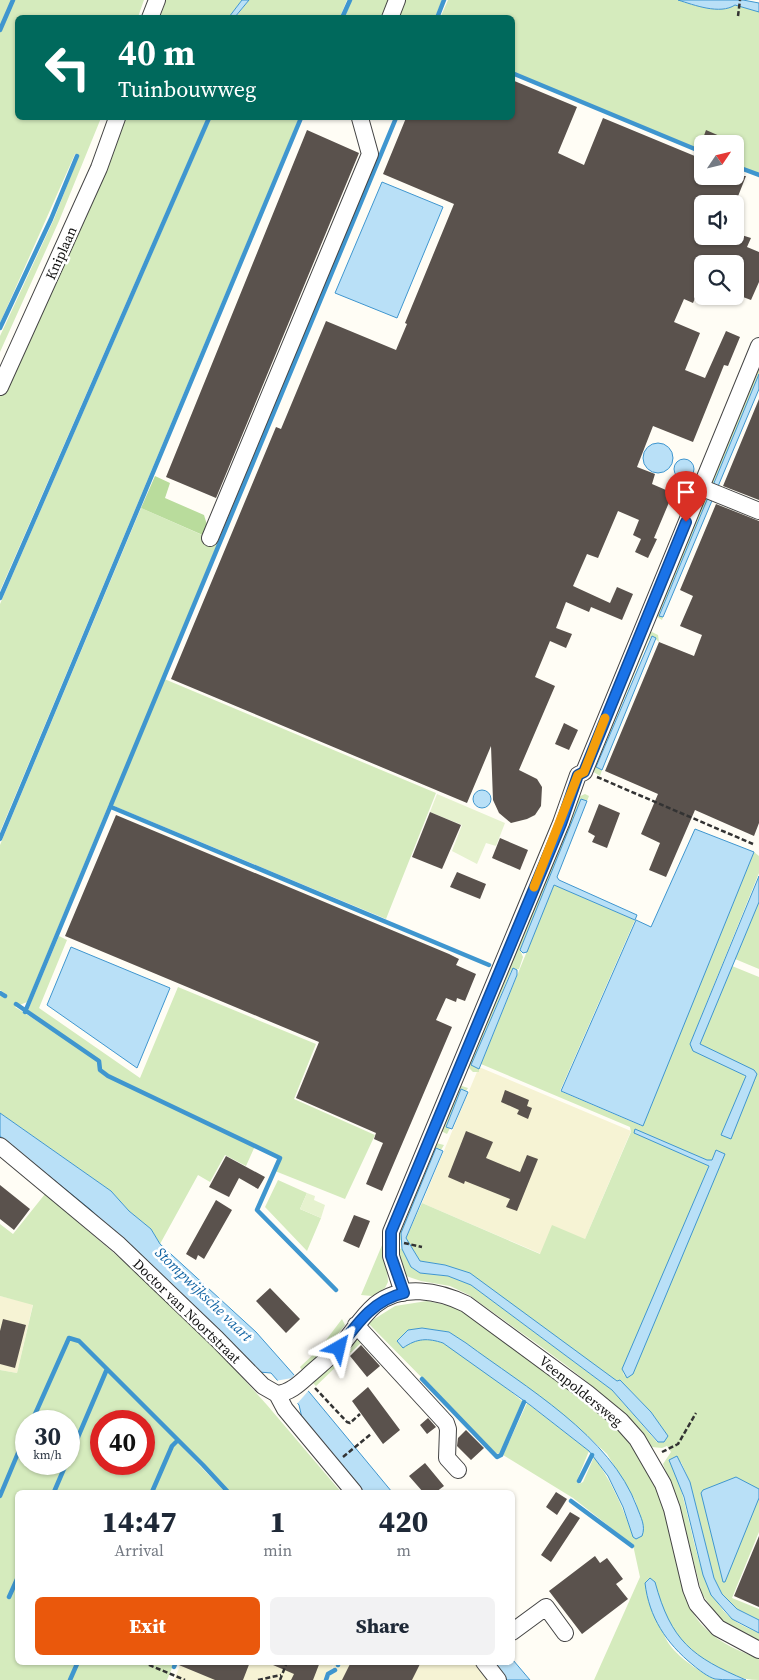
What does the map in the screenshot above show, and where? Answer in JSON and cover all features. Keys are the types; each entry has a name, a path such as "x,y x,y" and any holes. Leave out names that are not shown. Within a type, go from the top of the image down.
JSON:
{"street":[{"path":"151,15 156,0"},
{"path":"391,15 397,0"},
{"name":"Kniplaan","path":"0,387 99,168 117,120"},
{"path":"210,538 370,154 361,120"},
{"path":"404,1293 391,1256 391,1232 561,824 578,775 584,772 710,490 759,346"},
{"path":"710,490 759,511"},
{"name":"Doctor van Noortstraat","path":"0,1146 119,1245 263,1386 281,1393 285,1409 352,1490"},
{"name":"Veenpoldersweg","path":"281,1393 305,1379 339,1348 376,1304 390,1296 421,1291 445,1294 466,1304 587,1393 621,1421 650,1459 664,1484 672,1509 691,1589 697,1604 718,1628 759,1650"},
{"path":"356,1326 446,1422 448,1429 447,1458 458,1470"},
{"path":"515,1630 546,1607 565,1633"},
{"path":"486,1665 498,1680"}],"path":[{"path":"738,16 740,0"},
{"path":"584,772 753,844"},
{"path":"411,1243 422,1247"},
{"path":"305,1379 347,1422 350,1423 360,1414"},
{"path":"650,1459 678,1444 696,1412"},
{"path":"338,1462 371,1434"},
{"path":"149,1665 184,1680"},
{"path":"280,1680 286,1665"},
{"path":"258,1680 281,1675"}],"shaded area":[{"path":"479,1067 631,1131 585,1239 541,1254 422,1203"},
{"path":"0,1296 33,1304 17,1373 0,1370"},
{"path":"180,1665 333,1665 327,1680 174,1680"},
{"path":"334,1665 477,1665 488,1680 328,1680"}],"green space":[{"path":"0,0 144,0 139,15 15,15 15,120 100,120 59,221 0,352 0,336 54,219 79,155 75,154 0,323"},
{"path":"166,0 242,0 231,15 161,15"},
{"path":"249,0 347,0 341,15 237,15"},
{"path":"352,0 390,0 383,15 345,15"},
{"path":"402,0 442,0 436,15 396,15"},
{"path":"448,0 678,0 707,8 722,9 735,5 759,12 759,174 744,168 744,135 694,135 694,148 515,73 515,15 441,15"},
{"path":"120,120 206,120 0,591 0,396 91,198"},
{"path":"210,120 298,120 0,832 0,604"},
{"path":"759,359 759,374 659,615 663,617 662,620 657,617 654,610"},
{"path":"155,476 170,483 165,498 204,515 208,528 205,536 141,508"},
{"path":"141,508 218,542 162,678 436,793 386,919 109,804 27,1002 15,1007 89,1054 28,1010 59,936 67,940 39,1008 140,1078 178,987 316,1044 294,1099 375,1135 345,1199 275,1171 279,1158 255,1146 246,1166 225,1155 210,1182 198,1175 160,1244 151,1229 129,1211 111,1191 0,1113 0,995 4,997 6,994 0,990 0,845"},
{"path":"652,632 658,635 659,642 652,636 648,641 596,767 602,770 600,776 589,769 648,633"},
{"path":"437,794 505,823 496,846 486,843 477,864 452,851 462,825 430,812"},
{"path":"585,794 589,796 587,801 581,799 520,950 523,957 519,969 511,971 471,1065 479,1069 479,1072 473,1072 466,1065 576,798"},
{"path":"754,852 759,856 759,873 690,1044 743,1073 746,1079 756,1081 700,1044 732,966 759,977 759,1532 732,1598 759,1609 759,1620 737,1609 722,1594 714,1578 690,1482 681,1462 674,1470 702,1570 710,1589 719,1605 732,1619 759,1633 759,1641 728,1626 717,1615 702,1594 681,1512 663,1464 671,1452 667,1446 662,1448 652,1447 612,1403 566,1365 469,1295 450,1286 421,1281 406,1276 401,1270 395,1248 402,1249 411,1267 420,1273 448,1276 471,1285 612,1390 657,1442 668,1436 651,1412 620,1380 617,1381 445,1265 420,1261 406,1238 422,1203 540,1254 552,1225 585,1239 631,1132 630,1127 481,1064 554,885 635,920 560,1091 642,1126","holes":["634,1132 640,1132 707,1160 712,1160 624,1376 623,1369 709,1166"]},
{"path":"759,902 759,969 735,959"},
{"path":"459,1085 468,1088 466,1091 462,1089 446,1127 450,1128 447,1134 441,1131"},
{"path":"436,1143 444,1145 441,1150 436,1148 401,1233 401,1240 396,1239"},
{"path":"278,1180 307,1193 300,1209 321,1218 307,1251 265,1207"},
{"path":"307,1193 315,1196 314,1200 325,1205 321,1218 300,1209"},
{"path":"45,1194 184,1313 267,1405 339,1490 228,1490 183,1448 223,1490 15,1490 15,1665 173,1665 167,1680 0,1680 0,1370 17,1373 33,1305 0,1296 0,1224 13,1234"},
{"path":"385,1238 388,1282 385,1288 372,1296 361,1295"},
{"path":"427,1301 455,1307 468,1314 585,1401 623,1435 643,1463 661,1500 671,1534 680,1578 689,1606 696,1618 718,1639 759,1659 759,1680 745,1679 718,1669 706,1662 683,1642 667,1619 661,1606 655,1582 661,1624 669,1644 688,1662 717,1680 594,1680 640,1577 633,1545 573,1498 503,1455 527,1403 589,1451 577,1480 579,1484 583,1482 594,1457 616,1495 633,1536 644,1529 635,1500 607,1454 578,1427 449,1332 422,1328 413,1341 428,1338 450,1347 522,1401 501,1452 497,1454 368,1323 395,1306"},
{"path":"342,1319 345,1325 324,1352 303,1372 300,1367 320,1348"},
{"path":"354,1338 364,1340 316,1386 313,1383"}],"water":[{"path":"242,0 249,0 237,15 231,15"},
{"path":"678,0 743,0 759,3 759,12 735,5 722,9 707,8"},
{"path":"382,182 443,207 397,318 335,293"},
{"path":"759,374 759,389 663,617 659,616"},
{"path":"658,443 669,447 673,458 669,469 658,473 647,469 643,458 647,447"},
{"path":"684,459 691,462 694,469 691,476 684,479 677,476 674,469 677,462"},
{"path":"652,636 656,638 602,770 596,767"},
{"path":"482,790 488,793 491,799 488,805 482,808 476,805 473,799 476,793"},
{"path":"581,799 587,801 557,877 559,880 637,915 635,920 554,885 527,952 523,953 520,950"},
{"path":"695,829 754,852 643,1126 561,1091 636,920 651,927"},
{"path":"759,876 759,902 700,1044 754,1070 757,1074 731,1139 721,1135 746,1076 693,1051 690,1044"},
{"path":"71,947 170,988 137,1068 47,1005"},
{"path":"513,968 517,970 517,975 479,1069 471,1065"},
{"path":"461,1089 468,1092 452,1129 446,1127"},
{"name":"Stompwijksche vaart","path":"0,1113 111,1191 129,1211 151,1229 160,1244 256,1332 310,1393 390,1490 361,1490 302,1418 299,1405 271,1373 259,1372 91,1210 0,1136"},
{"path":"635,1129 707,1160 712,1160 716,1150 725,1154 633,1374 627,1378 622,1369 709,1166 634,1133"},
{"path":"436,1148 443,1151 406,1238 420,1261 445,1265 470,1273 617,1381 620,1380 651,1412 668,1436 664,1442 658,1442 612,1390 471,1285 448,1276 420,1273 411,1267 402,1249 401,1233"},
{"path":"422,1328 449,1332 466,1343 564,1415 587,1436 608,1458 625,1481 641,1518 643,1525 642,1536 636,1539 633,1537 623,1507 608,1476 589,1451 530,1405 443,1343 423,1340 413,1342 403,1348 397,1341 408,1330"},
{"path":"677,1456 690,1482 714,1578 722,1594 737,1609 759,1620 759,1633 732,1619 711,1595 703,1575 684,1497 669,1460"},
{"path":"736,1477 759,1489 759,1498 725,1582 723,1582 701,1493 703,1490"},
{"path":"650,1578 655,1582 668,1619 686,1644 711,1663 746,1680 712,1678 683,1657 660,1628 650,1607 645,1583"},
{"path":"515,1662 530,1680 507,1680 495,1665 515,1665"}],"pier":[{"path":"296,1373 310,1389 296,1405 275,1381 292,1378"}],"building":[{"path":"515,81 577,107 558,153 584,165 603,118 694,156 694,185 742,185 739,195 694,195 694,245 744,245 744,236 751,238 747,247 759,252 759,282 751,300 744,297 744,255 694,255 694,301 693,303 684,299 674,322 700,333 685,370 705,378 726,331 740,337 728,366 724,365 693,442 653,426 637,467 655,474 652,484 673,493 654,538 657,539 648,558 635,552 641,539 633,535 639,520 618,511 598,558 587,554 573,586 610,603 617,587 633,594 622,620 591,607 589,612 566,602 556,628 572,634 566,648 550,641 535,677 555,686 519,770 537,779 542,787 541,806 535,815 511,823 499,813 493,800 491,746 467,803 171,679 276,427 281,429 326,321 396,350 407,324 405,323 454,204 383,174 405,120 515,120"},
{"path":"307,130 359,153 216,498 166,477"},
{"path":"706,130 717,135 704,135"},
{"path":"759,399 759,500 723,486"},
{"path":"716,504 759,521 759,823 754,836 695,810 666,877 649,870 660,843 641,834 658,794 605,771 659,642 694,656 702,635 680,626 693,596 680,590"},
{"path":"564,723 578,730 569,750 555,744"},
{"path":"599,804 620,813 607,848 592,842 595,836 588,832"},
{"path":"430,812 461,825 442,869 412,857"},
{"path":"116,815 449,954 459,959 456,965 476,974 465,1001 457,998 456,1002 446,998 436,1020 452,1027 382,1191 366,1184 383,1143 374,1139 376,1133 296,1098 319,1042 65,936"},
{"path":"500,838 528,850 520,870 492,858"},
{"path":"457,872 486,884 480,899 450,887"},
{"path":"505,1090 529,1100 527,1106 532,1108 528,1119 517,1114 519,1110 501,1102"},
{"path":"466,1131 493,1142 486,1158 520,1172 527,1155 538,1159 517,1211 506,1207 510,1199 465,1181 464,1184 448,1177"},
{"path":"226,1156 265,1177 258,1189 239,1178 229,1197 209,1187"},
{"path":"0,1185 30,1209 14,1230 0,1219"},
{"path":"216,1200 232,1210 204,1259 198,1255 196,1260 186,1254"},
{"path":"354,1215 370,1221 359,1248 343,1241"},
{"path":"270,1288 300,1319 286,1333 256,1301"},
{"path":"3,1319 26,1325 15,1368 0,1364 0,1331"},
{"path":"361,1345 380,1366 367,1377 350,1356"},
{"path":"368,1387 400,1430 383,1444 352,1401"},
{"path":"428,1418 436,1427 427,1434 420,1425"},
{"path":"466,1430 484,1448 471,1460 457,1446 458,1438"},
{"path":"425,1463 444,1486 439,1490 421,1490 409,1476"},
{"path":"556,1492 567,1499 557,1515 546,1507"},
{"path":"570,1512 580,1518 551,1562 541,1555"},
{"path":"759,1536 759,1607 734,1596"},
{"path":"595,1556 600,1563 607,1558 623,1579 616,1584 628,1599 582,1634 549,1591"},
{"path":"179,1665 249,1665 243,1680 215,1680"},
{"path":"273,1665 319,1665 313,1680 291,1680 294,1674"},
{"path":"350,1665 420,1665 412,1680 342,1680"}],"waterway":[{"path":"0,30 13,0"},
{"path":"343,15 350,0"},
{"path":"438,15 444,0"},
{"path":"515,74 694,149"},
{"path":"0,598 208,120"},
{"path":"0,839 300,120"},
{"path":"25,1012 395,120"},
{"path":"0,328 51,219 77,156"},
{"path":"744,169 759,175"},
{"path":"111,807 489,965"},
{"path":"0,993 5,996"},
{"path":"16,1004 99,1061 100,1070 108,1076 280,1158 257,1210 336,1290"},
{"path":"37,1410 69,1338 79,1341 226,1490"},
{"path":"80,1432 107,1369"},
{"path":"422,1379 497,1457 501,1455 524,1402"},
{"path":"153,1490 172,1446 177,1441"},
{"path":"579,1481 592,1455"},
{"path":"0,1496 15,1460"},
{"path":"55,1490 61,1475"},
{"path":"571,1501 632,1546"},
{"path":"9,1597 15,1584"},
{"path":"70,1680 77,1665"},
{"path":"326,1680 328,1674 335,1670"}],"slow traffic":[{"path":"534,887 561,824 578,775 584,772 605,718"}],"route":[{"path":"339,1348 376,1304 390,1296 404,1293 391,1256 391,1232 561,824 578,775 584,772 686,522"}]}
